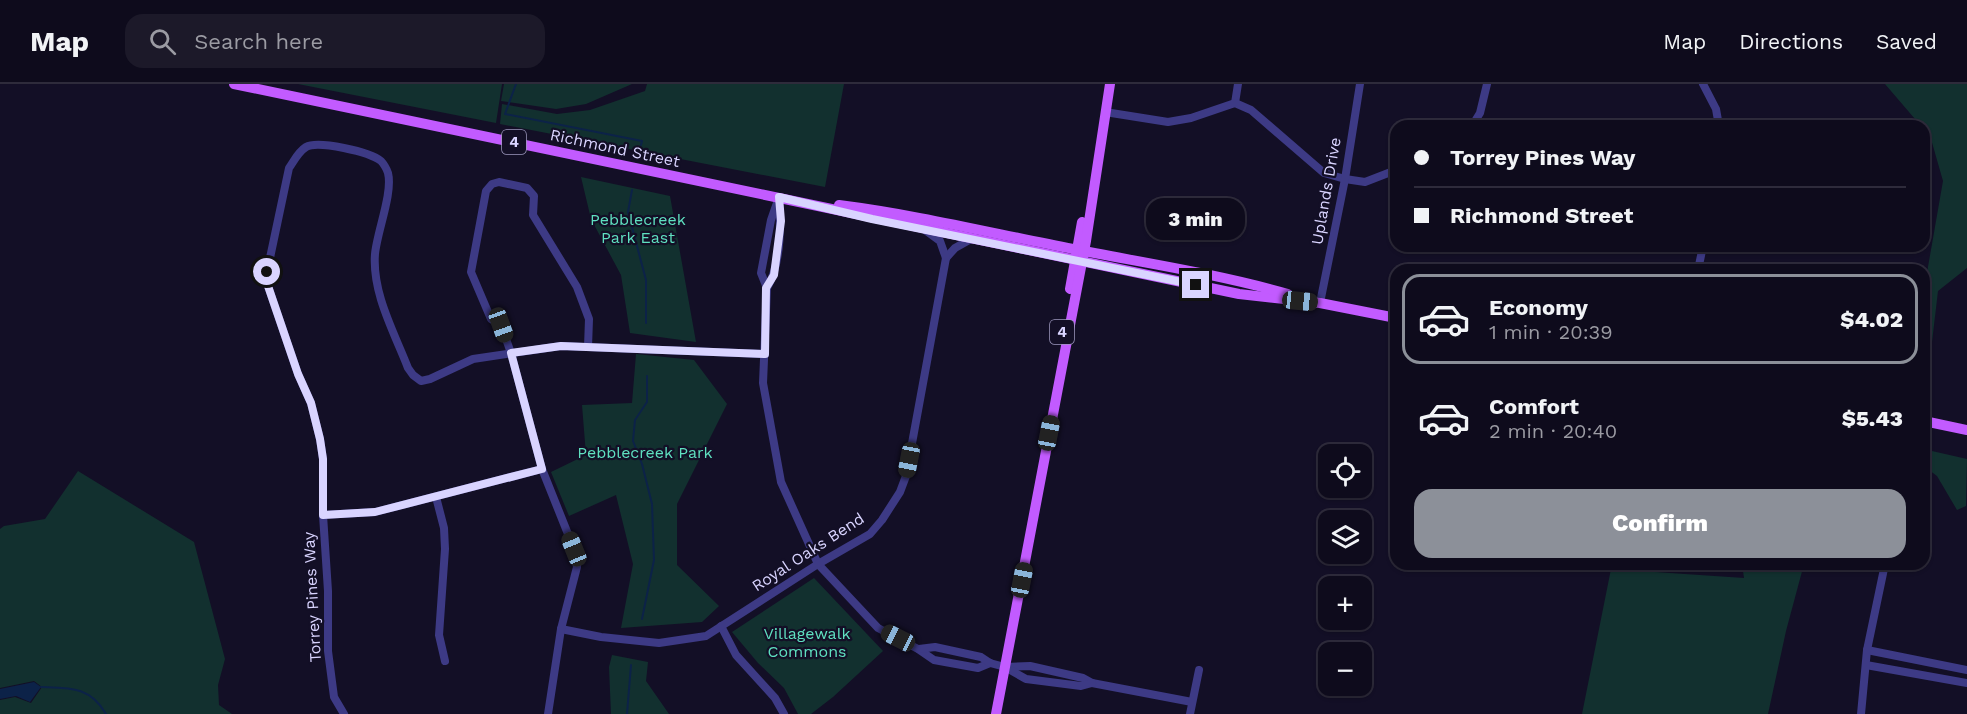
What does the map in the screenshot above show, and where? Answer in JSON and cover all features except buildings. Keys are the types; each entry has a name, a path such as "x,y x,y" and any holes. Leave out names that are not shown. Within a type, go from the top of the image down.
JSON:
{"main road":[{"name":"Richmond Street","path":"234,84 779,197 925,230 1079,255"},
{"path":"996,714 1037,500 1110,84"},
{"name":"Richmond Street","path":"779,197 876,210 1079,255 1239,294 1320,303 1390,317"},
{"path":"1930,422 1967,430"}],"street":[{"path":"1235,103 1238,84"},
{"name":"Uplands Drive","path":"1320,303 1345,179 1360,84"},
{"path":"1476,120 1480,113 1487,84"},
{"path":"1703,84 1716,109 1718,120"},
{"path":"1105,112 1168,122 1191,118 1235,103 1251,110 1324,173 1365,182 1390,172"},
{"name":"Torrey Pines Way","path":"344,714 334,697 328,651 328,591 323,515 323,459 320,439 311,403 298,374 268,286 267,272 289,168 297,155 308,146 326,144 370,155 382,162 388,173 388,186 375,253 375,281 408,368 421,381 473,359 561,346 765,354"},
{"path":"548,714 561,629 577,567 574,549 542,469 511,353 501,325 491,319 471,272 486,191 492,184 499,182 527,188 534,196 533,215 577,287 589,319 588,347"},
{"path":"779,197 781,221 774,275 766,288 763,383 781,482 818,564 878,628 918,649 935,647 981,657 1026,679 1081,686 1092,683 1192,702"},
{"path":"925,230 939,241 946,258 955,248 971,239"},
{"name":"Royal Oaks Bend","path":"561,629 601,637 659,643 706,636 818,564 870,534 900,492 906,476 946,258"},
{"path":"323,515 375,512 542,469"},
{"path":"436,497 444,528 445,549 439,635 445,661"},
{"path":"1861,714 1868,650 1884,570"},
{"path":"721,626 736,655 775,698 784,714"},
{"path":"1868,650 1967,670"},
{"path":"1866,665 1967,683"},
{"path":"1190,714 1198,670"}],"green space":[{"path":"298,84 502,84 496,123"},
{"path":"504,84 632,84 586,104 556,109 501,101"},
{"path":"647,84 844,84 825,187 500,124 502,104 557,114 590,110 645,91"},
{"path":"1885,84 1967,84 1967,268 1938,291 1930,351 1928,264 1943,181 1930,138 1930,120 1916,120"},
{"name":"Pebblecreek Park East","path":"581,177 670,196 696,342 630,333 621,275 591,219"},
{"name":"Pebblecreek Park","path":"636,354 694,360 727,404 677,504 677,565 719,606 702,622 621,628 633,564 616,495 569,516 551,472 586,455 582,405 632,403"},
{"path":"1932,451 1967,459 1966,506 1957,510 1937,476 1930,471"},
{"path":"78,471 194,542 225,659 218,685 219,705 232,714 0,714 0,700 15,697 31,703 42,687 34,681 0,688 0,529 4,526 45,519"},
{"path":"1611,570 1744,578 1743,570 1802,570 1768,714 1582,714"},
{"name":"Villagewalk Commons","path":"814,578 883,651 811,714 798,714 784,688 758,663 732,632"},
{"path":"612,655 648,662 646,681 669,714 611,714 609,667"}],"water":[{"path":"34,682 41,687 30,702 16,696 0,699 0,689"}],"waterway":[{"path":"516,84 505,114 642,141 641,145"},
{"path":"632,190 628,212 646,280 646,323"},
{"path":"642,619 654,560 652,504 642,464 633,441 635,420 647,402 647,376"},
{"path":"627,714 631,665"},
{"path":"41,687 78,690 86,693 100,705 106,714"}],"route":[{"path":"267,272 268,286 275,309 311,403 320,439 323,459 323,515 375,512 542,469 511,353 561,346 765,354 766,288 774,275 781,221 779,197 872,219 1196,285"}]}
